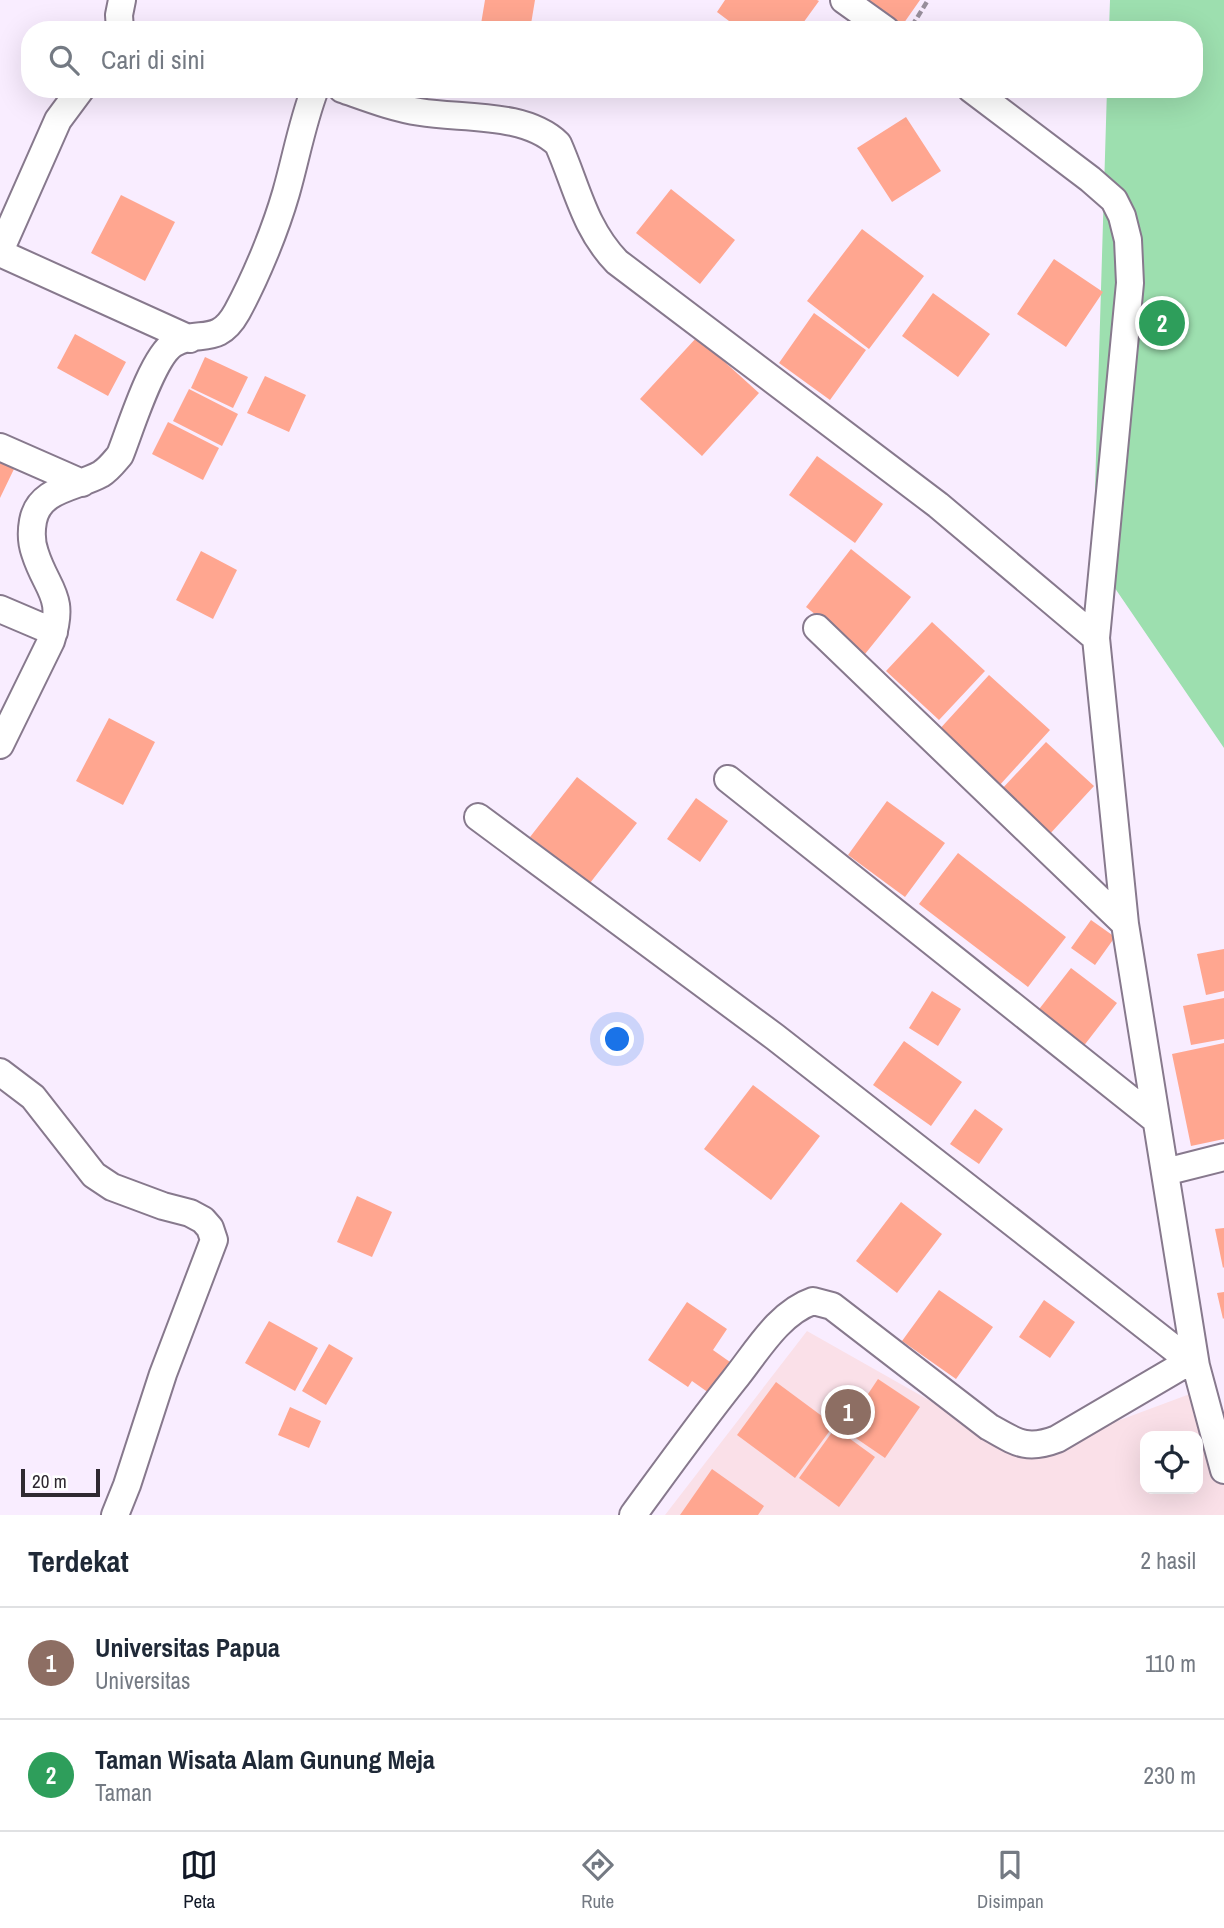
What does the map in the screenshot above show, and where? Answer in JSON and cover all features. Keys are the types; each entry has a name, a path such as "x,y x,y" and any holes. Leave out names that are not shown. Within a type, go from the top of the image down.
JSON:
{"street":[{"path":"119,21 122,0"},
{"path":"844,0 873,21"},
{"path":"74,98 58,120 0,252 190,339"},
{"path":"0,745 57,625 56,603 51,586 35,554 31,533 34,513 45,498 104,473 120,455 156,365 174,343 217,334 236,313 259,264 285,195 312,98"},
{"path":"371,98 417,112 498,119 548,134 558,144 592,230 601,245 617,262 938,505 1096,638"},
{"path":"983,98 1114,200 1122,216 1128,240 1130,283 1096,638 1125,924 1193,1364 1224,1470"},
{"path":"0,447 82,483"},
{"path":"0,609 54,632"},
{"path":"817,628 1125,924"},
{"path":"728,779 1156,1120"},
{"path":"478,817 775,1037 1193,1364"},
{"path":"0,1072 33,1097 94,1175 112,1187 190,1213 203,1220 210,1228 214,1240 163,1374 115,1515"},
{"path":"1165,1172 1224,1157"},
{"path":"633,1515 698,1426 773,1331 792,1312 813,1301 832,1306 980,1420 1012,1440 1024,1444 1039,1446 1057,1439 1193,1364"}],"path":[{"path":"915,21 928,0"}],"shaded area":[{"path":"807,1331 1026,1455 1206,1388 1224,1439 1224,1515 665,1515"}],"green space":[{"path":"1110,0 1224,0 1224,748 1093,556 1107,98 1203,98 1203,21 1109,21"}],"building":[{"path":"485,0 535,0 532,21 482,21"},
{"path":"725,0 819,1 805,21 729,21 717,12"},
{"path":"855,0 920,0 905,21 886,21"},
{"path":"906,117 941,171 892,202 857,148"},
{"path":"671,189 735,240 700,284 636,233"},
{"path":"121,195 175,222 145,281 91,253"},
{"path":"862,229 924,276 869,349 807,301"},
{"path":"1054,259 1103,292 1066,347 1017,314"},
{"path":"933,293 990,334 958,377 902,336"},
{"path":"814,313 866,350 830,400 779,363"},
{"path":"75,334 126,362 108,396 57,368"},
{"path":"697,337 759,393 702,456 640,399"},
{"path":"205,357 248,377 233,408 191,388"},
{"path":"265,376 306,395 289,432 247,413"},
{"path":"189,389 238,414 222,446 173,421"},
{"path":"168,422 219,448 203,480 152,454"},
{"path":"817,456 883,504 855,543 789,495"},
{"path":"0,462 14,469 0,498"},
{"path":"851,549 911,597 865,654 806,607"},
{"path":"201,551 237,570 213,619 176,600"},
{"path":"932,622 985,671 939,720 886,671"},
{"path":"989,675 1050,730 998,787 937,732"},
{"path":"109,718 155,742 123,805 76,781"},
{"path":"1046,742 1094,786 1048,836 1000,791"},
{"path":"577,777 637,823 590,883 530,837"},
{"path":"696,798 728,821 700,862 667,839"},
{"path":"887,801 945,843 905,897 848,855"},
{"path":"958,853 1066,937 1028,987 919,904"},
{"path":"1091,920 1115,937 1095,965 1071,948"},
{"path":"1224,949 1224,991 1206,995 1197,954"},
{"path":"1071,968 1117,1003 1079,1052 1033,1017"},
{"path":"932,991 961,1009 938,1046 909,1028"},
{"path":"1224,998 1224,1039 1191,1045 1183,1006"},
{"path":"904,1041 962,1082 931,1126 873,1085"},
{"path":"1224,1043 1224,1139 1191,1146 1172,1054"},
{"path":"753,1085 820,1136 771,1200 704,1149"},
{"path":"975,1109 1003,1129 979,1164 950,1144"},
{"path":"357,1196 392,1212 372,1257 337,1242"},
{"path":"901,1202 942,1234 897,1293 856,1261"},
{"path":"1224,1228 1224,1267 1223,1268 1215,1229"},
{"path":"939,1290 993,1327 956,1379 902,1341"},
{"path":"1224,1292 1224,1318 1223,1319 1217,1293"},
{"path":"1044,1300 1075,1322 1050,1358 1019,1337"},
{"path":"687,1302 727,1329 713,1350 730,1362 709,1393 692,1381 688,1387 648,1360"},
{"path":"269,1321 318,1348 295,1391 245,1363"},
{"path":"329,1344 353,1358 326,1405 302,1391"},
{"path":"878,1379 920,1407 885,1458 844,1430"},
{"path":"776,1382 834,1425 795,1478 737,1435"},
{"path":"290,1407 321,1421 309,1448 278,1435"},
{"path":"835,1428 875,1457 839,1507 799,1478"},
{"path":"712,1469 764,1506 758,1515 680,1515"}],"place":[{"name":"Taman Wisata Alam Gunung Meja","path":"1162,323"},
{"name":"Universitas Papua","path":"848,1412"}]}
